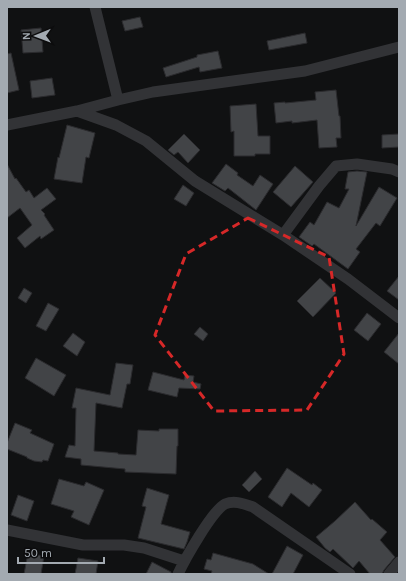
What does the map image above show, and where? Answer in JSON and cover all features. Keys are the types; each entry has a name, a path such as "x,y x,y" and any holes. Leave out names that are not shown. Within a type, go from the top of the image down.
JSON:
{"street":[{"path":"95,7 118,100"},
{"path":"7,125 77,111 153,92 305,71 399,47"},
{"path":"77,111 116,125 146,141 195,181 284,235 348,279 399,318"},
{"path":"284,235 336,166 357,164 392,169 399,172"},
{"path":"178,574 184,561 214,514 225,504 237,502 253,507 350,574"},
{"path":"7,530 84,545 124,545 144,548 184,561"},
{"path":"389,574 399,562"}],"highlighted area":[{"path":"248,218 329,257 344,354 307,410 214,411 155,335 186,254"}],"building":[{"path":"140,17 143,27 125,31 122,21"},
{"path":"41,28 43,52 23,53 21,30"},
{"path":"305,33 307,43 269,50 267,41"},
{"path":"218,51 222,68 200,72 199,67 166,77 163,68 197,57 197,55"},
{"path":"11,53 19,90 7,93 7,54"},
{"path":"52,78 55,95 32,98 30,81"},
{"path":"336,90 340,116 341,138 336,138 337,147 319,148 317,120 276,123 274,103 316,100 315,92"},
{"path":"256,104 258,136 270,136 270,154 234,156 234,131 231,132 230,106"},
{"path":"67,125 95,133 89,158 86,157 82,183 54,179 58,157 59,158"},
{"path":"184,134 200,150 188,163 178,152 174,155 168,150"},
{"path":"399,134 399,147 382,148 382,135"},
{"path":"7,164 15,179 16,178 26,192 29,190 34,198 47,188 56,199 41,210 54,230 41,239 40,236 25,248 17,238 32,225 20,208 7,218"},
{"path":"226,164 238,173 237,175 253,186 260,175 273,184 256,210 228,188 225,191 212,183"},
{"path":"295,166 313,182 291,207 273,192"},
{"path":"348,172 367,172 356,226 379,187 397,198 380,226 376,223 356,249 360,252 348,269 314,244 312,246 299,237 310,222 314,225 327,202 339,208 349,189 345,189"},
{"path":"183,185 194,193 186,206 174,199"},
{"path":"399,276 399,300 387,291"},
{"path":"320,278 336,293 313,317 297,301"},
{"path":"24,288 32,293 26,303 18,298"},
{"path":"48,303 59,309 46,331 36,326"},
{"path":"367,313 381,324 368,341 354,330"},
{"path":"200,327 208,334 203,341 194,334"},
{"path":"73,333 85,342 77,356 63,346"},
{"path":"399,333 399,364 384,352"},
{"path":"36,358 66,375 54,396 25,378"},
{"path":"116,363 133,365 130,384 127,384 122,408 96,403 94,451 136,455 138,430 159,431 159,429 178,429 176,474 125,472 125,469 81,465 81,459 65,457 69,445 75,446 76,408 72,408 76,388 110,395"},
{"path":"153,372 184,380 185,375 194,376 193,382 201,384 200,389 179,388 177,397 148,390"},
{"path":"15,423 32,430 30,433 54,444 48,461 34,461 7,449 7,443"},
{"path":"287,468 322,490 309,507 291,493 282,507 268,497"},
{"path":"255,471 262,479 249,492 242,485"},
{"path":"59,479 84,486 86,482 104,490 89,525 71,517 74,511 51,504"},
{"path":"147,488 169,495 161,524 190,532 184,549 138,538 146,507 142,506"},
{"path":"18,495 34,501 27,521 11,515"},
{"path":"355,502 371,520 372,519 387,532 380,540 395,557 382,574 370,574 359,561 353,568 333,549 330,552 325,548 316,537"},
{"path":"287,546 303,555 293,574 272,574"},
{"path":"28,553 44,556 41,574 24,574"},
{"path":"213,553 253,564 269,574 211,574 212,571 204,569 207,559 211,560"},
{"path":"78,558 98,561 96,574 75,574"},
{"path":"152,562 171,572 171,574 146,574"}]}
